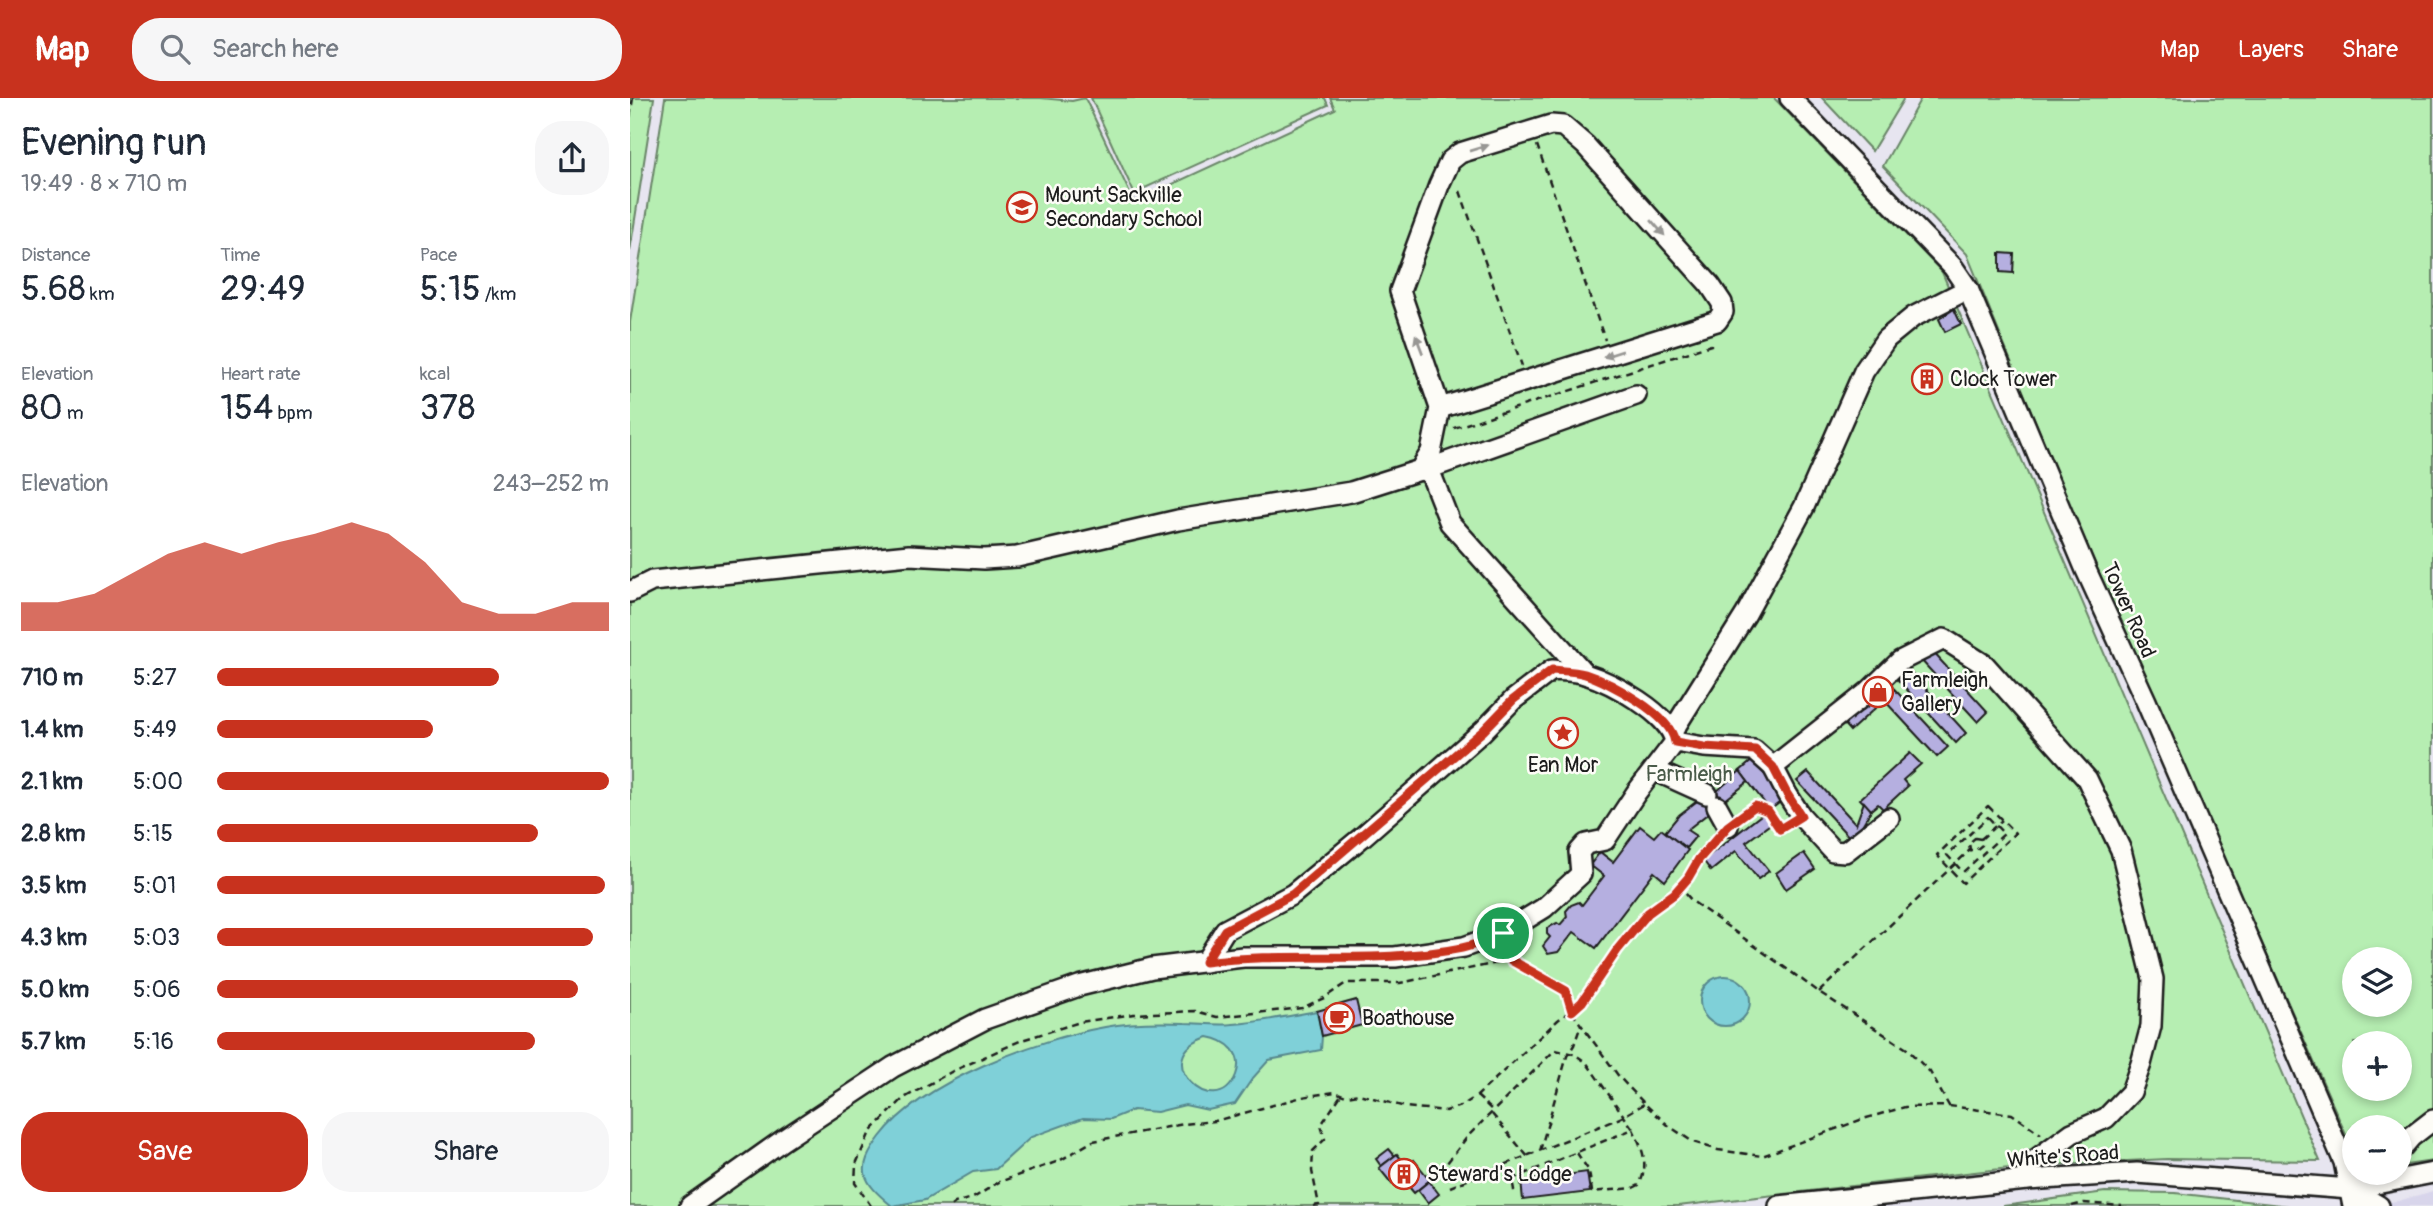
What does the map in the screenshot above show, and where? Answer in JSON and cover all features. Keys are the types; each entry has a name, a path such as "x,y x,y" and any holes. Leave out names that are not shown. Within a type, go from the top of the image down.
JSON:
{"street":[{"name":"Tower Road","path":"1790,98 1953,267 1968,289 2086,570 2146,701 2344,1162 2351,1197"},
{"path":"1422,466 1431,452 1440,408 1400,292 1405,272 1450,161 1460,153 1551,125 1563,126 1575,134 1710,285 1721,303 1723,312 1717,321 1440,408"},
{"path":"690,1206 783,1140 893,1068 985,1019 1091,982 1152,968 1243,957 1395,957 1464,947 1503,933 1544,908 1581,874 1579,852 1586,844 1605,839 1654,770 1746,614 1804,507 1864,371 1879,349 1886,339 1913,317 1968,289"},
{"path":"630,592 652,581 855,560 909,555 984,559 1017,556 1178,520 1351,492 1422,466 1436,466 1636,395"},
{"path":"1422,466 1430,472 1450,523 1585,674"},
{"path":"1773,767 1868,692 1900,660 1944,639 1985,665 2087,779 2121,850 2153,979 2151,1026 2131,1091 2106,1118 2072,1133 2027,1166 2027,1180"},
{"path":"1205,962 1225,930 1293,894 1483,731 1513,700 1552,670 1585,674 1626,691 1645,704 1673,737 1704,747 1755,750 1773,767 1801,816 1833,851 1845,852 1889,818"},
{"path":"1654,770 1712,800 1728,826"},
{"path":"2412,1136 2433,1120"},
{"name":"White's Road","path":"1779,1206 2027,1180 2137,1173 2351,1197"},
{"path":"2351,1197 2433,1173"},
{"path":"2351,1197 2367,1185"},
{"path":"2351,1197 2379,1206"}],"path":[{"path":"630,117 633,98"},
{"path":"1533,131 1610,355"},
{"path":"1460,191 1535,402"},
{"path":"1452,428 1711,345 1704,325"},
{"path":"951,1206 975,1197 999,1182 1059,1161 1093,1141 1215,1121 1302,1097 1335,1092 1346,1096 1359,1094 1428,1111 1446,1111 1463,1105 1477,1096 1558,1020 1582,1002 1618,949 1648,913 1680,887 1699,859 1728,826 1755,806 1768,811 1780,829 1801,816"},
{"path":"1988,806 2002,820 2015,833 1963,883 1937,855 1988,806"},
{"path":"1988,817 2004,834 1963,872 1947,855 1967,836 1988,817"},
{"path":"1981,839 2002,820"},
{"path":"1967,836 1972,841"},
{"path":"1819,992 1950,869 1969,850 1969,844 1975,838 1981,839"},
{"path":"1969,850 1979,848 1982,845 1981,839"},
{"path":"1979,848 1984,853"},
{"path":"1680,887 1692,901 1819,992 1907,1049 1930,1072 1949,1106"},
{"path":"1503,933 1511,960"},
{"path":"871,1206 855,1183 856,1164 870,1132 904,1098 951,1072 1022,1040 1080,1022 1134,1014 1195,1011 1217,1017 1302,1008 1324,998 1346,983 1400,983 1511,960 1566,991 1572,1011 1620,1078 1669,1126 1693,1142 1718,1150 1762,1156 1863,1119 1905,1107 1949,1106 2012,1114 2042,1135 2048,1150"},
{"path":"1540,1152 1569,1053 1581,1025"},
{"path":"1440,1172 1468,1136 1555,1050 1569,1053 1586,1062 1626,1116 1644,1152 1645,1169 1639,1185 1633,1188 1592,1192 1589,1171 1577,1153"},
{"path":"1312,1206 1319,1205 1312,1171 1313,1151 1325,1139 1321,1125 1340,1095"},
{"path":"1477,1096 1528,1157"},
{"path":"1450,1187 1626,1116 1644,1104"},
{"path":"1511,1190 1514,1190 1512,1179 1633,1129"},
{"path":"2072,1206 2084,1203 2122,1206"}],"shaded area":[{"path":"2433,1191 2433,1206 2377,1206 2379,1203 2398,1201"}],"green space":[{"path":"630,98 654,98 630,251"},
{"name":"Farmleigh","path":"665,98 1041,98 1072,101 1085,98 1134,202 1335,109 1330,98 1774,98 1942,272 2320,1161 2167,1159 2027,1166 1678,1206 630,1206 630,322"},
{"path":"1091,98 1325,98 1328,105 1134,193"},
{"path":"1822,98 1904,98 1872,151"},
{"path":"1921,98 2433,98 2433,1161 2412,1164 2412,1115 2342,1115 2342,1126 2075,518 1967,254 1883,166"},
{"path":"2105,1192 2175,1193 2289,1206 2003,1206"}],"water":[{"path":"1725,976 1742,984 1750,1001 1742,1018 1725,1026 1708,1018 1700,1001 1708,984"},
{"path":"1317,1011 1322,1036 1321,1050 1269,1060 1235,1104 1208,1110 1185,1105 1157,1112 1133,1110 1111,1119 1083,1118 1031,1137 996,1169 973,1172 925,1200 892,1206 868,1182 865,1174 867,1158 872,1148 899,1117 923,1098 952,1081 1015,1052 1047,1041 1115,1025 1227,1025","holes":["1208,1037 1232,1049 1238,1067 1226,1089 1214,1093 1201,1090 1190,1082 1183,1071 1183,1058 1190,1046"]}],"building":[{"path":"2000,253 2014,254 2013,273 2000,272"},
{"path":"1954,309 1961,324 1945,332 1939,319"},
{"name":"Clock Tower","path":"1930,370 1936,382 1924,388 1918,377"},
{"path":"1931,650 1988,712 1978,722 1920,659"},
{"path":"1909,670 1966,733 1956,743 1898,680"},
{"path":"1886,680 1948,747 1937,757 1884,700 1850,731 1841,721"},
{"path":"1910,753 1921,764 1903,780 1908,786 1883,809 1878,804 1871,810 1860,799"},
{"path":"1753,760 1784,799 1770,810 1740,771"},
{"path":"1740,771 1748,782 1687,830 1696,836 1686,848 1665,832 1679,815 1714,788 1716,792"},
{"path":"1808,772 1856,824 1864,802 1871,810 1853,841 1797,781"},
{"path":"1765,812 1773,822 1746,842 1769,871 1758,879 1736,851 1711,871 1703,860"},
{"name":"Farmleigh","path":"1640,826 1654,837 1661,829 1688,850 1665,881 1654,872 1596,948 1574,932 1558,952 1548,954 1543,946 1550,937 1547,928 1557,923 1560,925 1567,917 1566,911 1571,905 1579,902 1582,905 1604,876 1590,865 1600,852 1613,862"},
{"path":"1804,853 1815,869 1786,889 1776,873"},
{"name":"Boathouse","path":"1356,1000 1362,1025 1322,1036 1317,1011"},
{"path":"1389,1149 1395,1156 1381,1166 1376,1159"},
{"name":"Steward's Lodge","path":"1397,1154 1407,1166 1414,1160 1430,1180 1414,1193 1401,1177 1392,1184 1379,1168"},
{"path":"1587,1172 1590,1192 1523,1200 1521,1181"},
{"path":"1429,1181 1439,1194 1428,1203 1418,1190"}],"place":[{"name":"Mount Sackville Secondary School","path":"1022,207"},
{"name":"Clock Tower","path":"1927,379"},
{"name":"Farmleigh Gallery","path":"1878,692"},
{"name":"Ean Mor","path":"1563,733"},
{"name":"Boathouse","path":"1339,1018"},
{"name":"Steward's Lodge","path":"1404,1174"}],"route":[{"path":"1552,670 1585,674 1626,691 1645,704 1674,734 1675,742 1755,750 1773,767 1801,816 1780,829 1768,811 1755,806 1728,826 1699,859 1674,894 1648,913 1618,949 1582,1002 1572,1011 1566,991 1511,960 1503,933 1464,947 1395,957 1243,957 1205,962 1225,930 1293,894 1483,731 1513,700 1552,670"}]}
